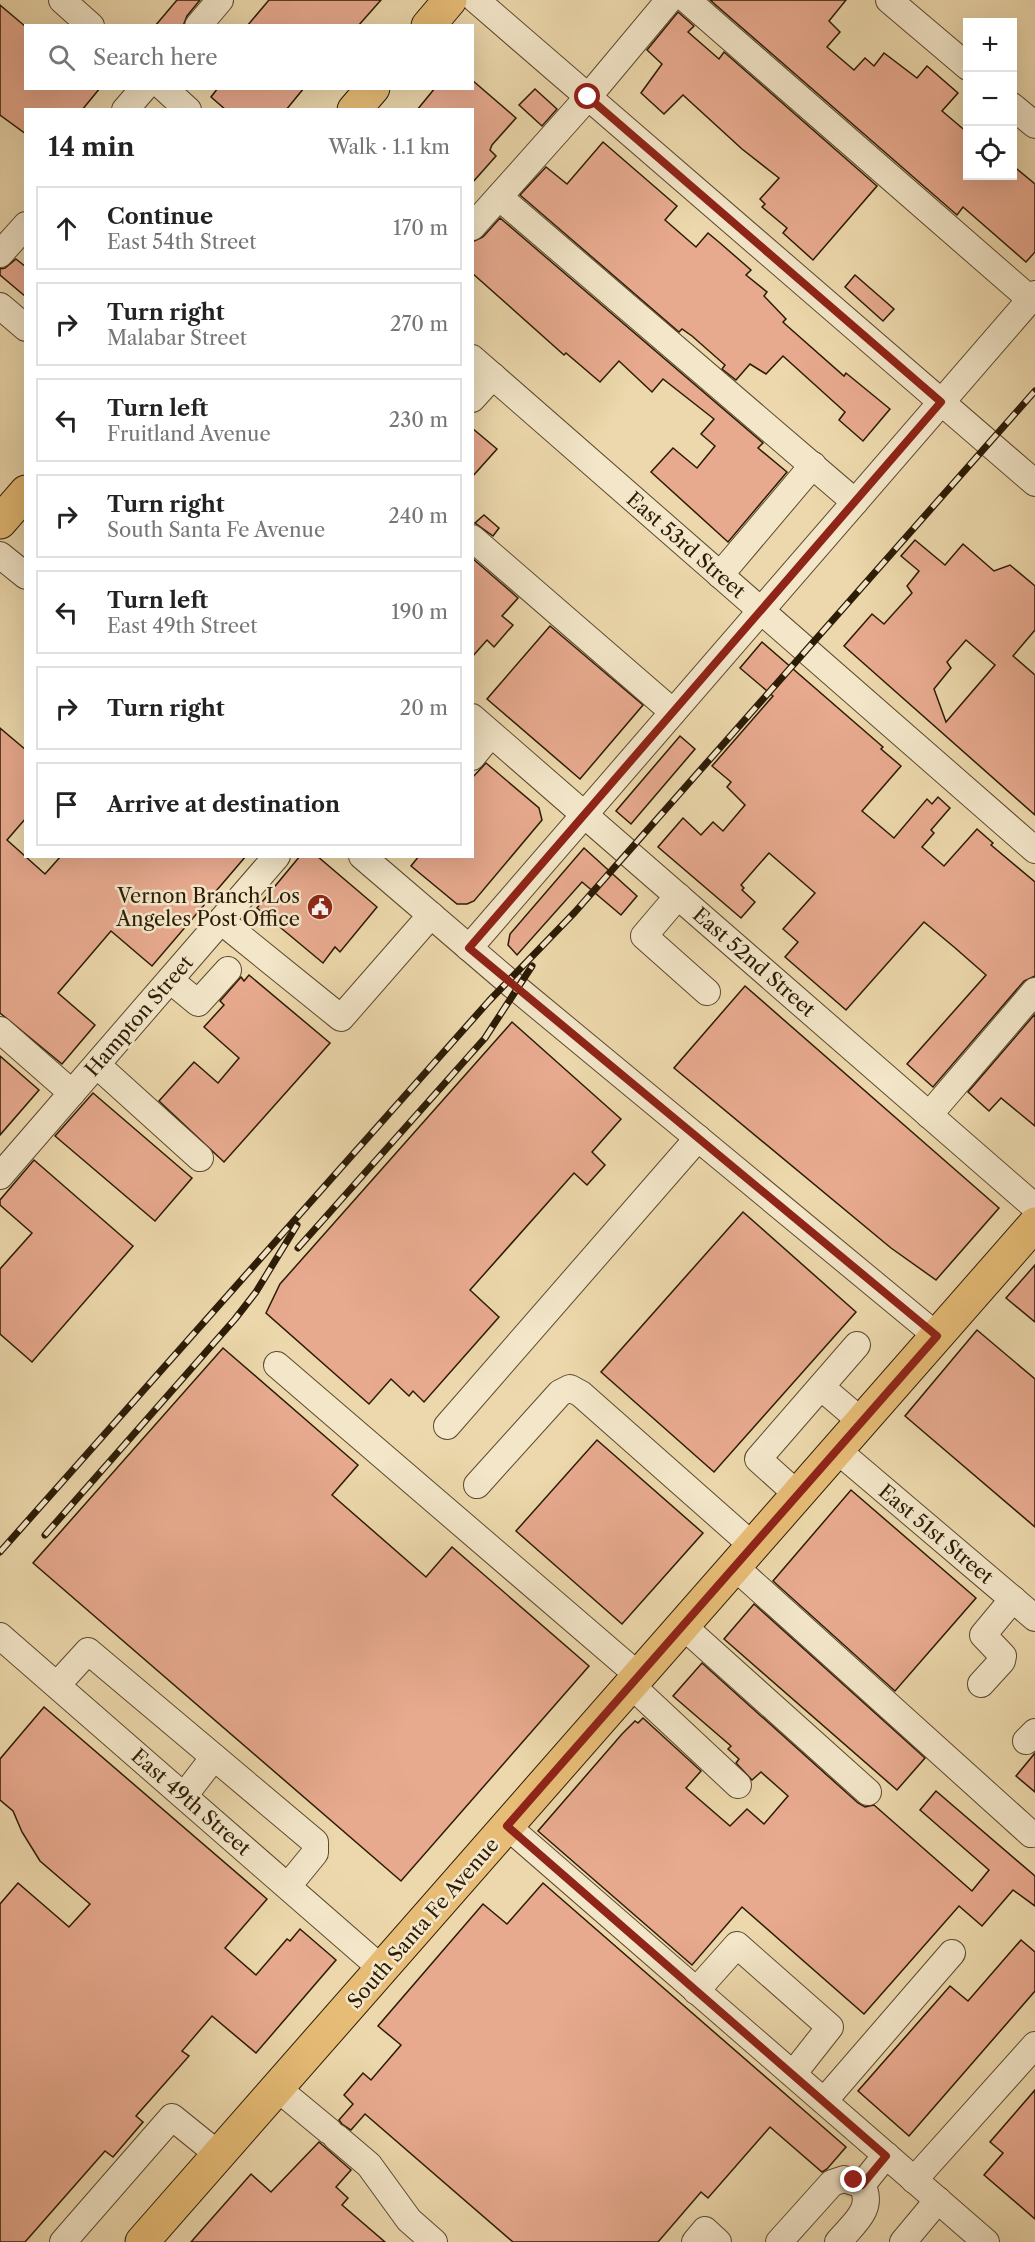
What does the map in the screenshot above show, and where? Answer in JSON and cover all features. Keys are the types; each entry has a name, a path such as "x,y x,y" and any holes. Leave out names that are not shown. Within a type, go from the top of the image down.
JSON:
{"main road":[{"path":"430,24 450,0"},
{"path":"356,108 371,90"},
{"path":"0,522 24,494"},
{"name":"South Santa Fe Avenue","path":"142,2242 1035,1224"}],"street":[{"path":"62,0 90,24"},
{"path":"200,24 220,0"},
{"path":"476,0 1035,483"},
{"path":"474,225 588,97 669,0"},
{"path":"469,948 1033,297 687,0"},
{"path":"889,0 963,63"},
{"path":"127,108 142,90"},
{"path":"166,90 186,108"},
{"path":"1017,110 1035,125"},
{"path":"499,197 855,502"},
{"path":"0,254 24,227"},
{"path":"0,306 24,326"},
{"name":"East 53rd Street","path":"474,360 1035,850"},
{"path":"474,397 493,376"},
{"path":"720,575 813,465"},
{"path":"474,540 674,712"},
{"path":"0,555 24,574"},
{"path":"474,751 482,726"},
{"name":"East 52nd Street","path":"482,726 1035,1207"},
{"name":"Hampton Street","path":"3,1166 97,1065 275,858"},
{"path":"368,858 389,865 431,915 469,948 937,1336"},
{"path":"678,896 644,936 707,992"},
{"path":"221,921 341,1018 431,915"},
{"path":"170,980 198,1003 228,970"},
{"path":"928,1115 1035,991"},
{"path":"0,1030 72,1093"},
{"path":"97,1065 200,1158"},
{"path":"447,1426 698,1138"},
{"path":"798,1494 758,1459 857,1345"},
{"path":"277,1365 635,1680 738,1785"},
{"path":"477,1485 560,1393 570,1388 581,1394 744,1556 1031,1834"},
{"path":"821,1388 862,1422"},
{"name":"East 51st Street","path":"837,1450 1035,1618"},
{"path":"981,1684 1002,1661 1003,1656 983,1635 1013,1599"},
{"path":"683,1626 868,1792"},
{"name":"East 49th Street","path":"0,1636 382,1969"},
{"path":"57,1685 88,1651 315,1842 315,1853 288,1886"},
{"path":"184,1796 214,1757"},
{"path":"507,1826 986,2242"},
{"path":"696,1991 737,1946 830,2027 793,2074"},
{"path":"824,2101 952,1953"},
{"path":"914,2180 1035,2045"},
{"path":"277,2088 369,2165 409,2220 434,2242"},
{"path":"63,2242 172,2117 219,2155"},
{"path":"862,2185 886,2156"},
{"path":"779,2242 832,2183 844,2179 862,2185 868,2196 867,2205 838,2242"},
{"path":"903,2242 938,2200"},
{"path":"695,2242 705,2230 718,2242"}],"building":[{"path":"177,0 200,0 187,16 184,24 157,24"},
{"path":"269,0 381,0 360,24 249,24"},
{"path":"710,0 846,0 829,21 840,32 827,47 854,70 865,58 874,66 884,53 917,78 927,66 958,93 942,111 963,129 963,180 1017,180 1017,169 1035,184 1035,252 1026,262 963,207 957,215"},
{"path":"0,5 24,25 24,90 98,90 84,108 24,108 24,133 0,115"},
{"path":"678,12 694,26 688,32 719,59 724,52 877,186 813,260 783,233 787,228 762,207 765,204 760,199 779,178 742,149 683,95 664,114 641,93 662,64 647,50"},
{"path":"474,82 516,118 492,145 490,150 496,156 474,181 474,108 419,108 433,90 474,90"},
{"path":"535,89 557,109 542,126 519,105"},
{"path":"216,90 302,90 288,108 224,108 211,97"},
{"path":"603,142 677,206 665,220 696,247 708,233 720,243 751,270 746,275 767,292 764,296 786,319 783,322 785,324 844,376 846,373 890,409 863,441 839,420 845,412 783,356 766,374 750,364 736,380 722,369 725,365 692,336 682,329 679,332 520,195 546,167 567,184"},
{"path":"500,218 763,443 758,448 787,472 728,542 651,472 673,448 697,468 715,446 701,434 714,419 663,379 652,392 619,361 600,382 566,353 564,355 474,275 474,241 483,237"},
{"path":"16,259 24,265 24,295 0,275 0,269 5,268"},
{"path":"855,275 894,309 883,321 845,287"},
{"path":"474,430 497,449 474,475"},
{"path":"484,515 499,528 493,536 475,523"},
{"path":"915,540 945,565 963,544 994,571 1010,565 1035,586 1035,630 1013,656 1035,675 1035,815 844,646 872,614 884,624 912,593 907,586 919,571 901,556","holes":["966,640 995,665 946,722 934,689 951,668 947,662"]},
{"path":"474,560 518,598 502,616 513,625 494,647 487,640 474,655"},
{"path":"550,626 643,705 580,779 487,699"},
{"path":"762,642 883,747 881,749 901,766 862,811 894,838 927,799 932,804 938,797 950,808 931,830 934,833 922,847 944,866 977,829 993,843 991,845 1035,882 1035,976 1024,981 933,1087 907,1064 986,975 954,947 924,922 846,1010 785,957 798,942 783,929 815,893 769,853 741,885 744,888 742,890 755,902 741,918 658,847 683,818 701,835 713,822 723,831 745,805 727,787 731,782 712,766 773,696 740,668"},
{"path":"0,728 24,748 24,820 7,840 24,855 24,858 27,858 45,874 59,858 244,858 152,966 111,931 58,993 95,1025 62,1064 0,1013"},
{"path":"680,736 695,749 631,824 616,811"},
{"path":"486,763 539,808 542,820 474,901 457,904 411,866 417,858 474,858 474,776"},
{"path":"584,848 637,896 621,915 582,882 517,955 508,945 510,934"},
{"path":"298,858 319,858 377,907 340,952 335,947 323,963 257,908"},
{"path":"249,975 330,1043 224,1162 159,1101 194,1062 218,1083 239,1058 204,1027 224,1005 220,1001 241,977 244,981"},
{"path":"745,986 999,1208 936,1280 891,1248 674,1068"},
{"path":"1035,1014 1035,1126 1001,1098 989,1111 968,1092"},
{"path":"512,1022 621,1119 592,1152 605,1165 587,1185 574,1173 470,1290 499,1317 424,1402 413,1391 409,1396 391,1379 369,1404 266,1313 280,1284"},
{"path":"0,1056 39,1090 0,1135"},
{"path":"93,1093 192,1178 155,1221 55,1136"},
{"path":"34,1160 133,1246 32,1362 0,1334 0,1269 32,1233 0,1205 0,1200"},
{"path":"743,1212 856,1312 714,1472 601,1372"},
{"path":"1035,1265 1035,1322 1006,1298"},
{"path":"977,1330 1035,1379 1035,1527 905,1416"},
{"path":"223,1348 358,1465 332,1495 426,1577 452,1547 589,1666 401,1881 33,1563"},
{"path":"597,1440 703,1533 622,1624 516,1531"},
{"path":"851,1490 976,1598 895,1691 773,1581"},
{"path":"754,1604 925,1758 897,1790 724,1639"},
{"path":"702,1663 858,1803 865,1807 874,1805 972,1891 989,1870 920,1810 936,1791 1035,1876 1035,1906 1013,1890 982,1926 959,1906 864,2014 742,1907 692,1965 538,1831 622,1734 635,1721 638,1723 643,1718 701,1771 686,1788 730,1826 747,1809 764,1824 788,1796 761,1772 752,1780 736,1763 739,1759 728,1749 731,1746 673,1696"},
{"path":"44,1707 267,1899 225,1948 256,1975 287,1939 290,1941 300,1929 336,1960 256,2053 212,2016 182,2051 189,2056 136,2116 143,2122 113,2157 105,2151 25,2242 0,2242 0,1904 18,1883 69,1927 90,1904 40,1861 22,1832 13,1811 0,1800 0,1759"},
{"path":"1035,1753 1035,1792 1016,1776"},
{"path":"543,1883 846,2147 827,2169 822,2172 770,2127 708,2198 701,2192 658,2242 513,2242 365,2114 351,2130 342,2124 339,2120 353,2104 344,2095 363,2073 371,2080 401,2045 378,2026 483,1904 507,1924"},
{"path":"1021,1940 1035,1952 1035,1991 909,2136 858,2091 950,1986 968,2001"},
{"path":"1035,2090 1035,2219 984,2175 1003,2153 990,2142"},
{"path":"319,2142 351,2170 336,2187 348,2198 342,2205 385,2242 191,2242 251,2174 271,2192"}],"railway":[{"path":"0,1552 489,1001 575,912 1035,391"},
{"path":"298,1248 485,1038 532,966"},
{"path":"45,1535 235,1319 256,1292 297,1225"}],"place":[{"name":"Vernon Branch Los Angeles Post Office","path":"320,907"}],"route":[{"path":"588,97 941,402 469,948 937,1336 507,1826 886,2156 862,2185 854,2180"}]}
